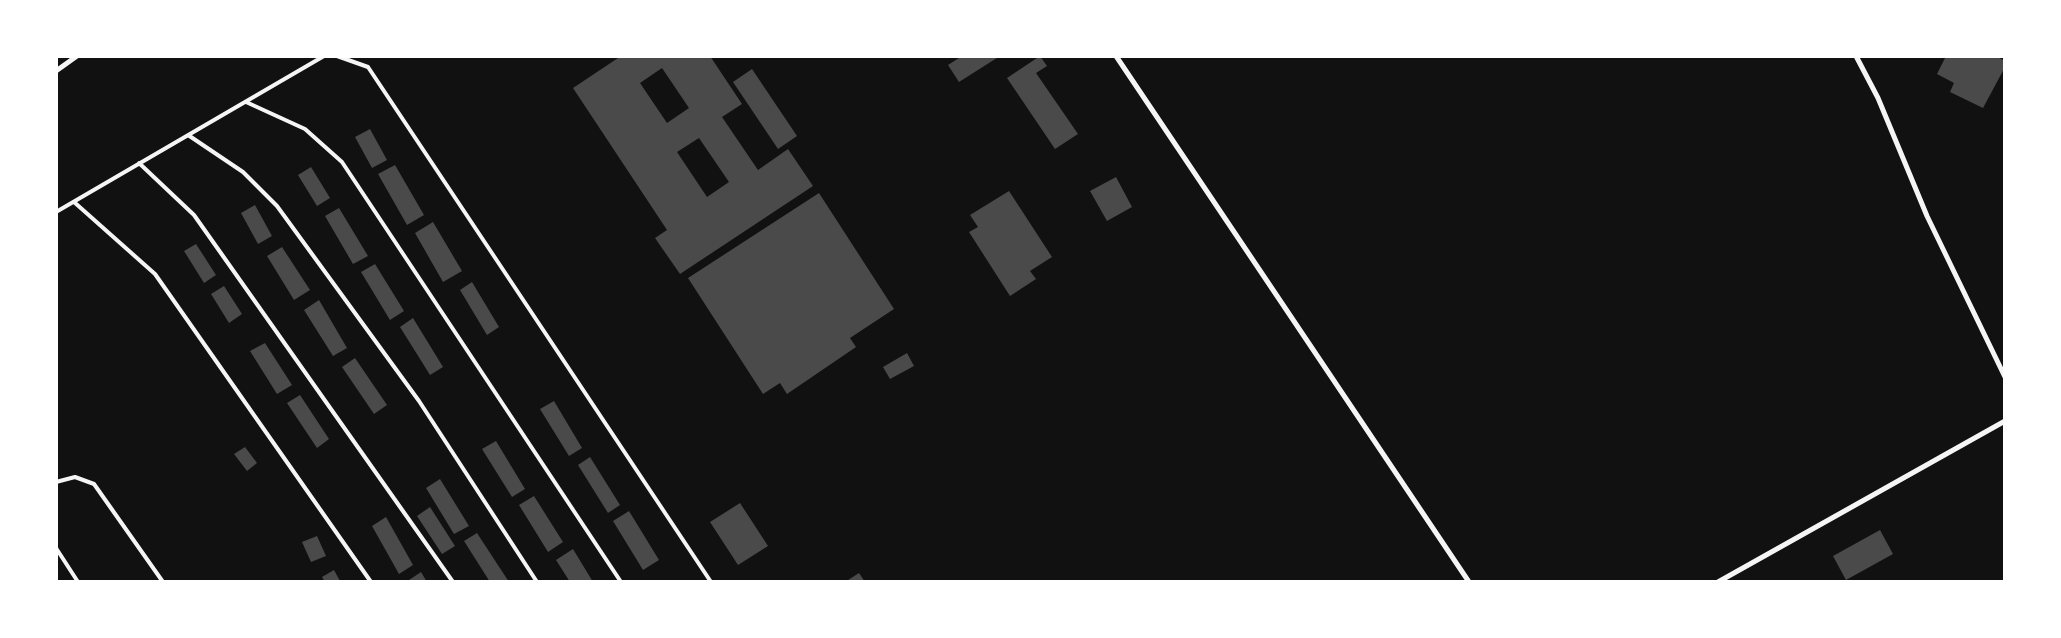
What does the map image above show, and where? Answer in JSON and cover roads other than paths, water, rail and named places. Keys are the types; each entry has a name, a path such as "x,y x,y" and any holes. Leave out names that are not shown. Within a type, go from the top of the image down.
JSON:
{"street":[{"path":"56,71 76,56"},
{"path":"1116,56 1469,582"},
{"path":"1856,56 1878,98 1927,216 2005,377"},
{"path":"1718,582 2005,421"}],"lane":[{"path":"56,212 324,56"},
{"path":"337,56 368,67 711,582"},
{"path":"246,102 305,130 342,162 621,582"},
{"path":"188,135 243,172 277,206 419,401 537,582"},
{"path":"139,163 194,215 453,582"},
{"path":"74,202 155,274 371,582"},
{"path":"56,482 74,477 94,484 163,582"},
{"path":"56,548 78,582"}]}
